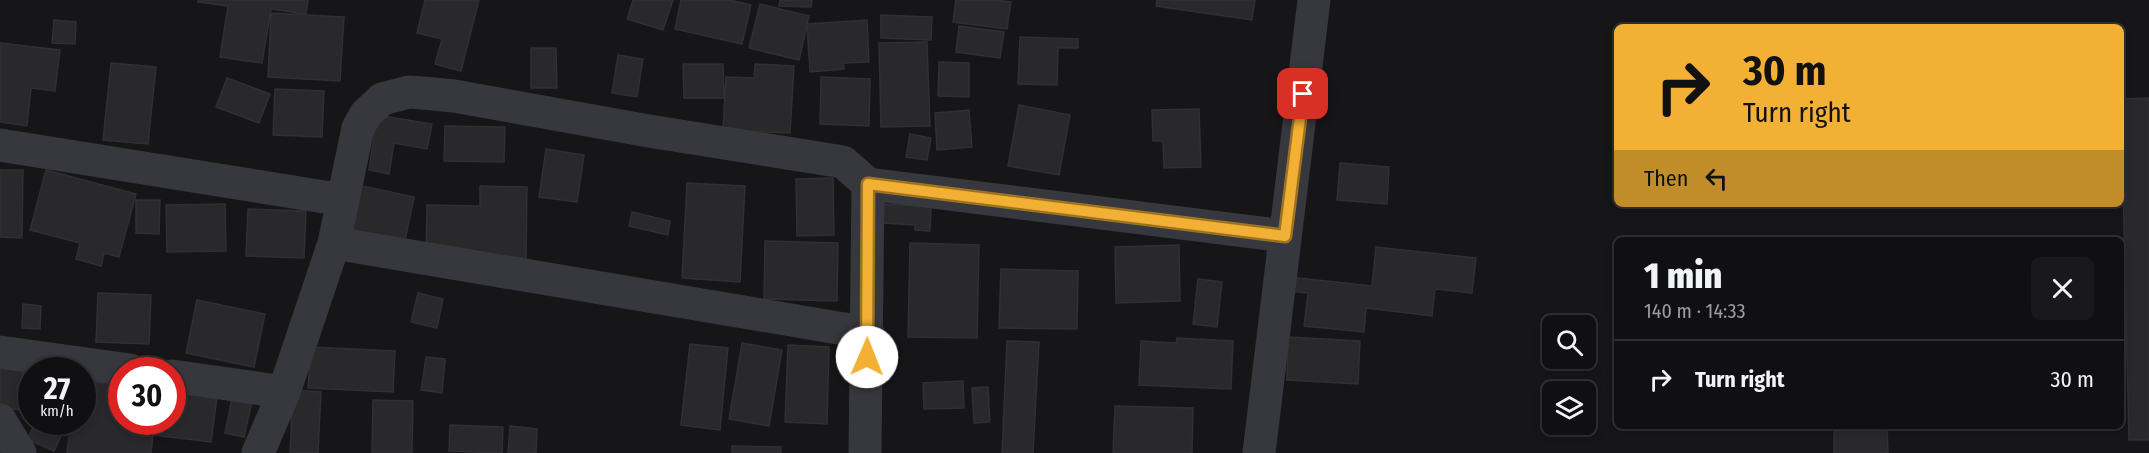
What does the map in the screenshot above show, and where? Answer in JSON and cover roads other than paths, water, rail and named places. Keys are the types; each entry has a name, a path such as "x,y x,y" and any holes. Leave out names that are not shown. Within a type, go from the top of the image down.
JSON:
{"street":[{"path":"1259,453 1314,0"},
{"path":"258,453 284,392 334,243 361,120 382,99 409,92 454,96 649,131 843,162 868,184 1285,236"},
{"path":"0,145 343,200"},
{"path":"865,453 868,184"},
{"path":"334,243 868,333"},
{"path":"0,352 108,367"},
{"path":"186,378 284,392"},
{"path":"0,420 20,453"}]}
